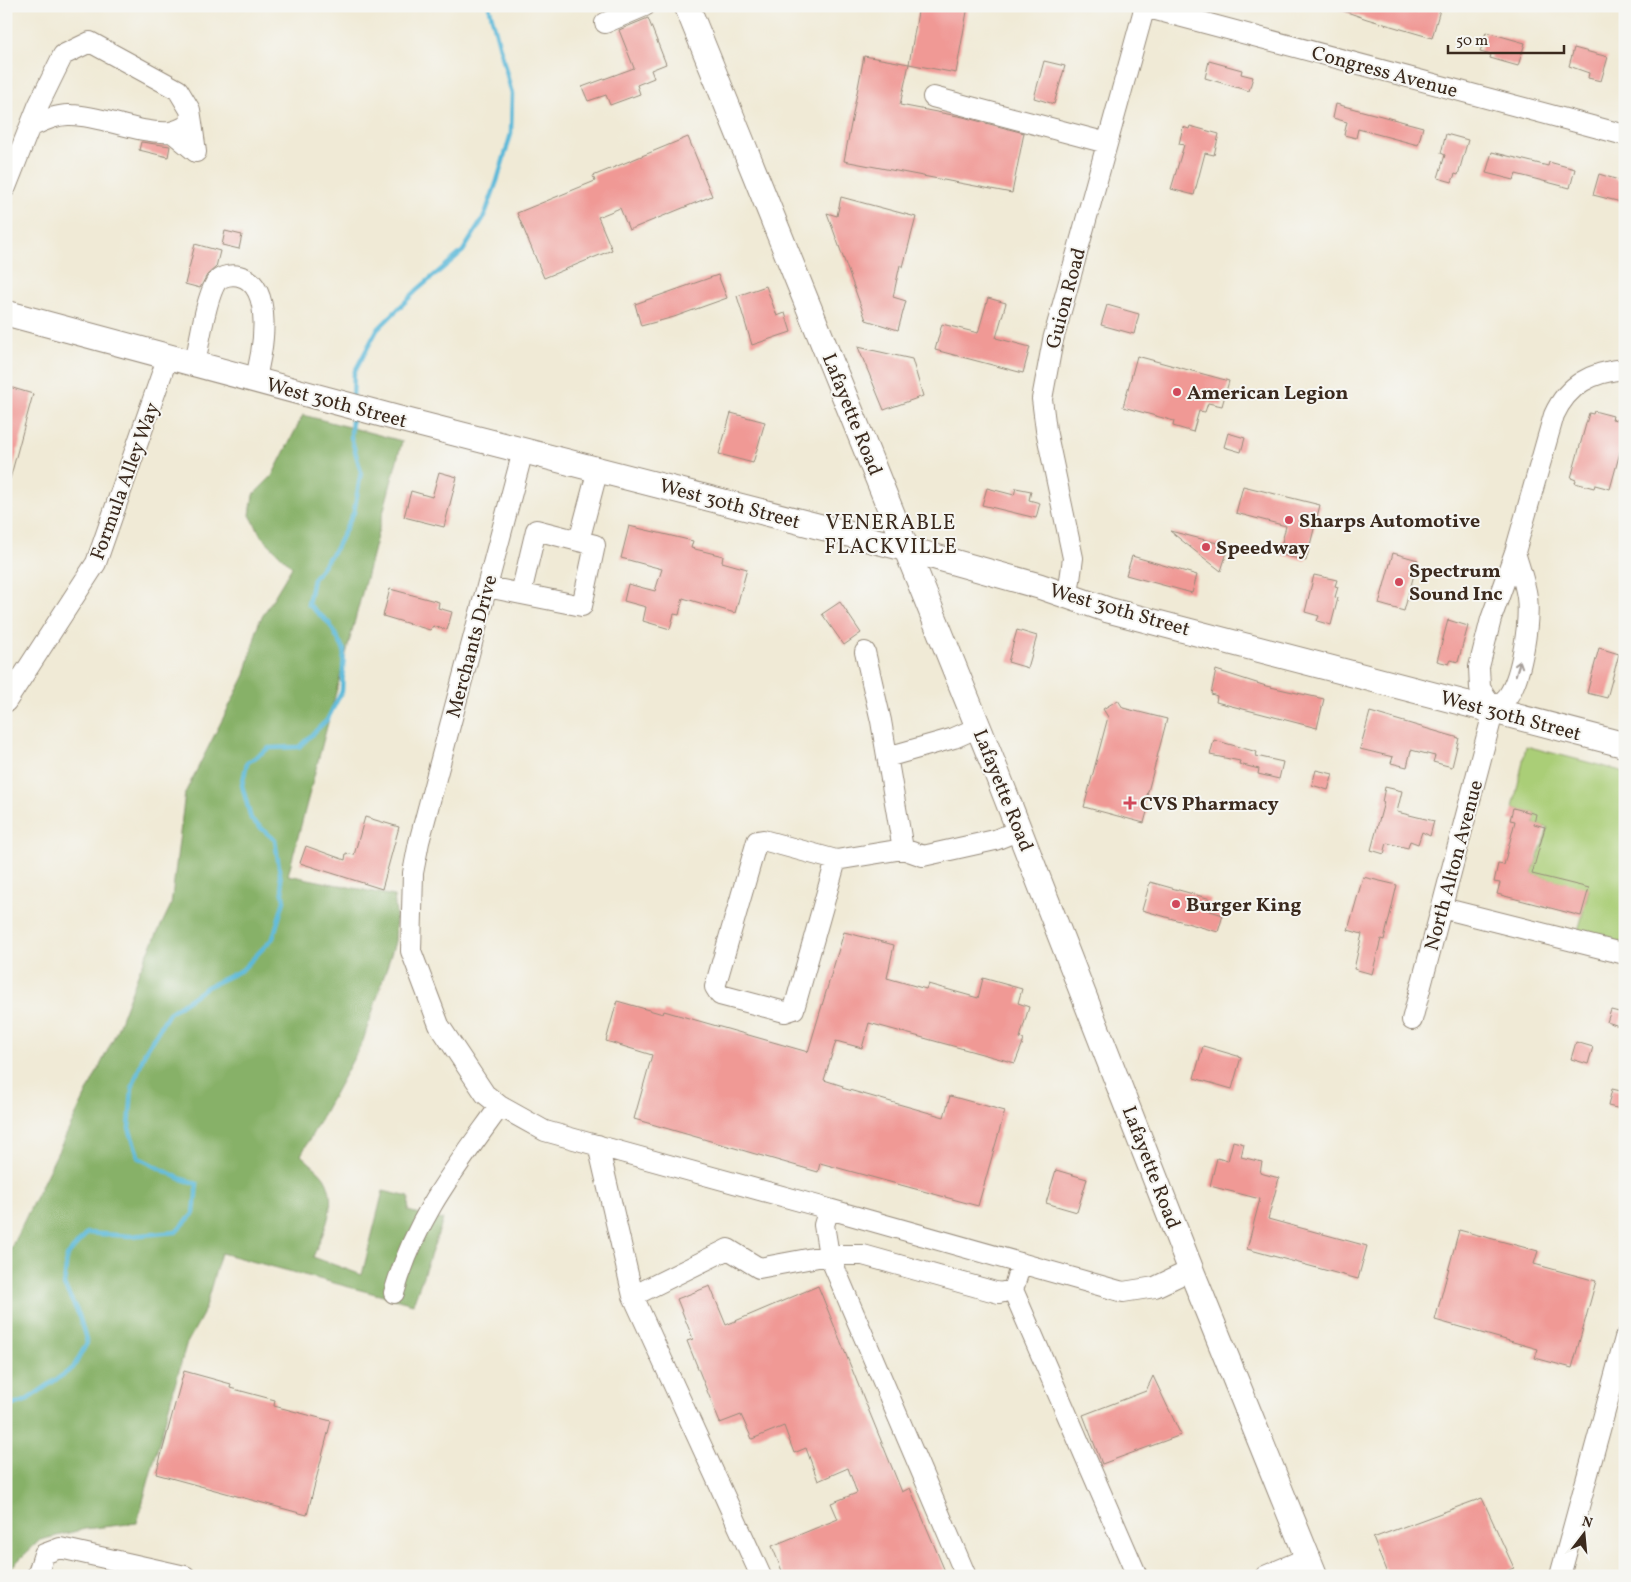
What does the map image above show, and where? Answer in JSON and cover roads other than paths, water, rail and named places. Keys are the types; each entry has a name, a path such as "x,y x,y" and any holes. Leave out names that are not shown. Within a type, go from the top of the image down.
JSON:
{"main road":[{"name":"Lafayette Road","path":"687,6 979,727 1191,1270 1311,1567"},
{"name":"West 30th Street","path":"6,313 396,418 907,549 1068,595 1108,610 1494,709 1625,745"}],"street":[{"path":"605,23 645,6"},
{"name":"Congress Avenue","path":"1145,6 1625,135"},
{"name":"Guion Road","path":"1068,595 1073,558 1046,430 1042,399 1053,340 1145,6"},
{"path":"6,187 30,127 44,112 63,55 90,42 178,90 190,110 196,152 172,132"},
{"path":"933,97 1107,144"},
{"path":"44,112 91,117 134,129 172,132 192,123"},
{"path":"195,364 208,304 217,281 224,276 236,275 245,278 255,286 261,300 264,342 255,380"},
{"name":"Formula Alley Way","path":"6,702 96,563 168,356"},
{"path":"1494,709 1480,688 1479,667 1491,620 1515,552 1554,415 1559,403 1576,384 1588,377 1625,369"},
{"name":"Merchants Drive","path":"523,451 419,842 413,874 411,951 439,1025 486,1094 500,1106 545,1130 1123,1292 1155,1287 1191,1270"},
{"path":"580,541 598,469"},
{"path":"487,587 582,606 595,545 536,530 521,593"},
{"name":"North Alton Avenue","path":"1412,1020 1494,709 1508,696 1524,649 1528,610 1527,595 1515,552"},
{"path":"865,652 887,757 903,850"},
{"path":"887,757 954,738 979,727"},
{"path":"836,860 794,1009 785,1012 720,995 714,987 757,841 763,840 836,860 903,850 924,856 995,840 1020,830"},
{"path":"1442,908 1625,954"},
{"path":"394,1293 410,1246 435,1197 500,1106"},
{"path":"598,1145 632,1296 761,1576"},
{"path":"829,1209 824,1225 829,1255 966,1576"},
{"path":"632,1296 728,1250 759,1268 829,1255 863,1255 999,1293 1013,1290"},
{"path":"1021,1263 1013,1290 1137,1576"},
{"path":"1560,1576 1625,1338"},
{"path":"37,1576 44,1554 60,1548 185,1576"},
{"path":"1265,1576 1311,1567"}],"waterway":[{"path":"353,398 354,373 377,330 417,290 463,251 484,217 497,181 511,134 512,94 489,6"},
{"path":"6,1407 25,1401 73,1368 87,1343 79,1315 64,1285 67,1256 87,1233 130,1236 176,1232 194,1213 197,1184 179,1178 139,1158 129,1128 132,1088 145,1052 169,1013 207,987 242,970 273,938 284,901 275,840 251,819 242,785 247,763 269,748 299,747 327,720 342,691 344,650 329,623 308,604 313,579 336,548 354,512 361,472 351,437 352,415"}],"place":[{"name":"American Legion","path":"1177,392"},
{"name":"Sharps Automotive","path":"1289,520"},
{"name":"Speedway","path":"1206,547"},
{"name":"Spectrum Sound Inc","path":"1399,582"},
{"name":"CVS Pharmacy","path":"1130,803"},
{"name":"Burger King","path":"1176,904"}],"district":[{"name":"VENERABLE FLACKVILLE","path":"891,534"}]}
